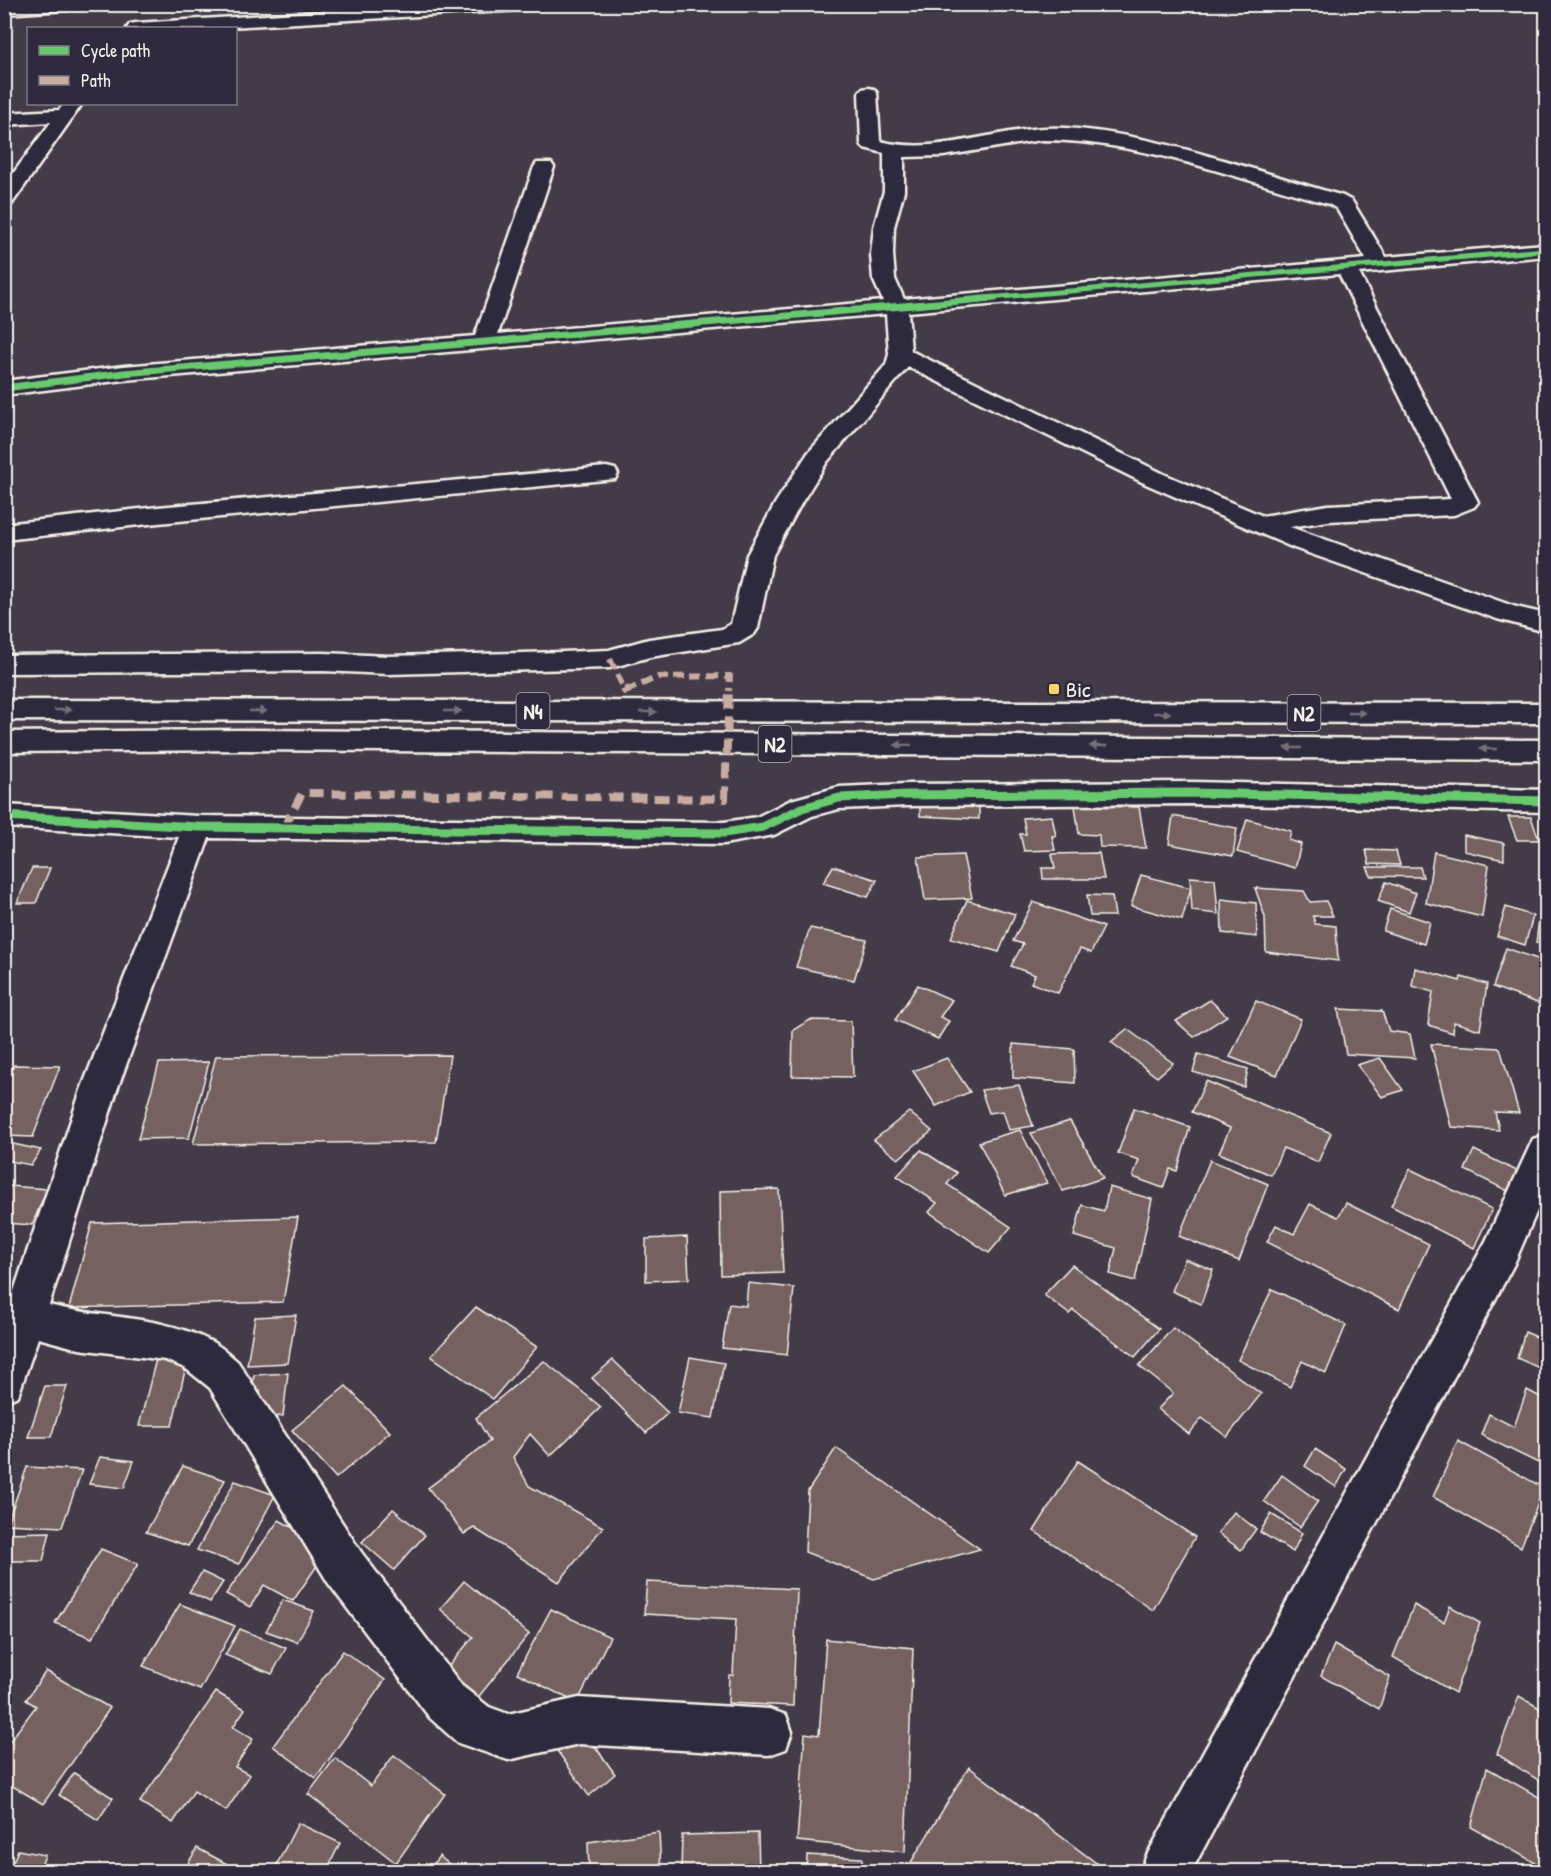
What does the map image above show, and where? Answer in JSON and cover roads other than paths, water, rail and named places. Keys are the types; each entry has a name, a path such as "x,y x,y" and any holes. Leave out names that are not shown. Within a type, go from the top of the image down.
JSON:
{"main road":[{"path":"4,9 80,4"},
{"path":"137,20 538,4"},
{"path":"868,93 871,144 894,152 936,150 1030,135 1063,134 1141,147 1336,200 1345,205 1379,264"},
{"path":"4,119 69,109"},
{"path":"4,201 69,109"},
{"path":"4,664 324,662 388,664 563,661 610,659 649,648 729,637 744,628 760,555 789,502 817,458 897,366 900,354 897,308 884,279 882,254 884,227 894,191 894,152"},
{"path":"484,341 543,167"},
{"path":"4,387 124,373 484,341 897,308 1546,250"},
{"path":"1260,524 1328,513 1454,507 1465,502 1346,268"},
{"path":"900,354 1157,480 1260,524 1387,572 1507,613 1546,623"},
{"path":"4,532 158,515 606,474"},
{"name":"N4","path":"4,710 1062,712"},
{"name":"N2","path":"1062,712 1546,713"},
{"name":"N2","path":"4,742 254,740 1546,750"},
{"path":"4,816 198,827 724,832 763,827 802,808 839,798 907,795 1192,794 1546,801"},
{"path":"4,1383 15,1318 198,827"},
{"path":"1164,1872 1500,1252 1546,1150"},
{"path":"15,1318 79,1331 165,1342 199,1355 224,1375 345,1568 446,1702 475,1726 508,1737 579,1721 770,1732"}],"place":[{"name":"Bic","path":"1054,689"}]}
